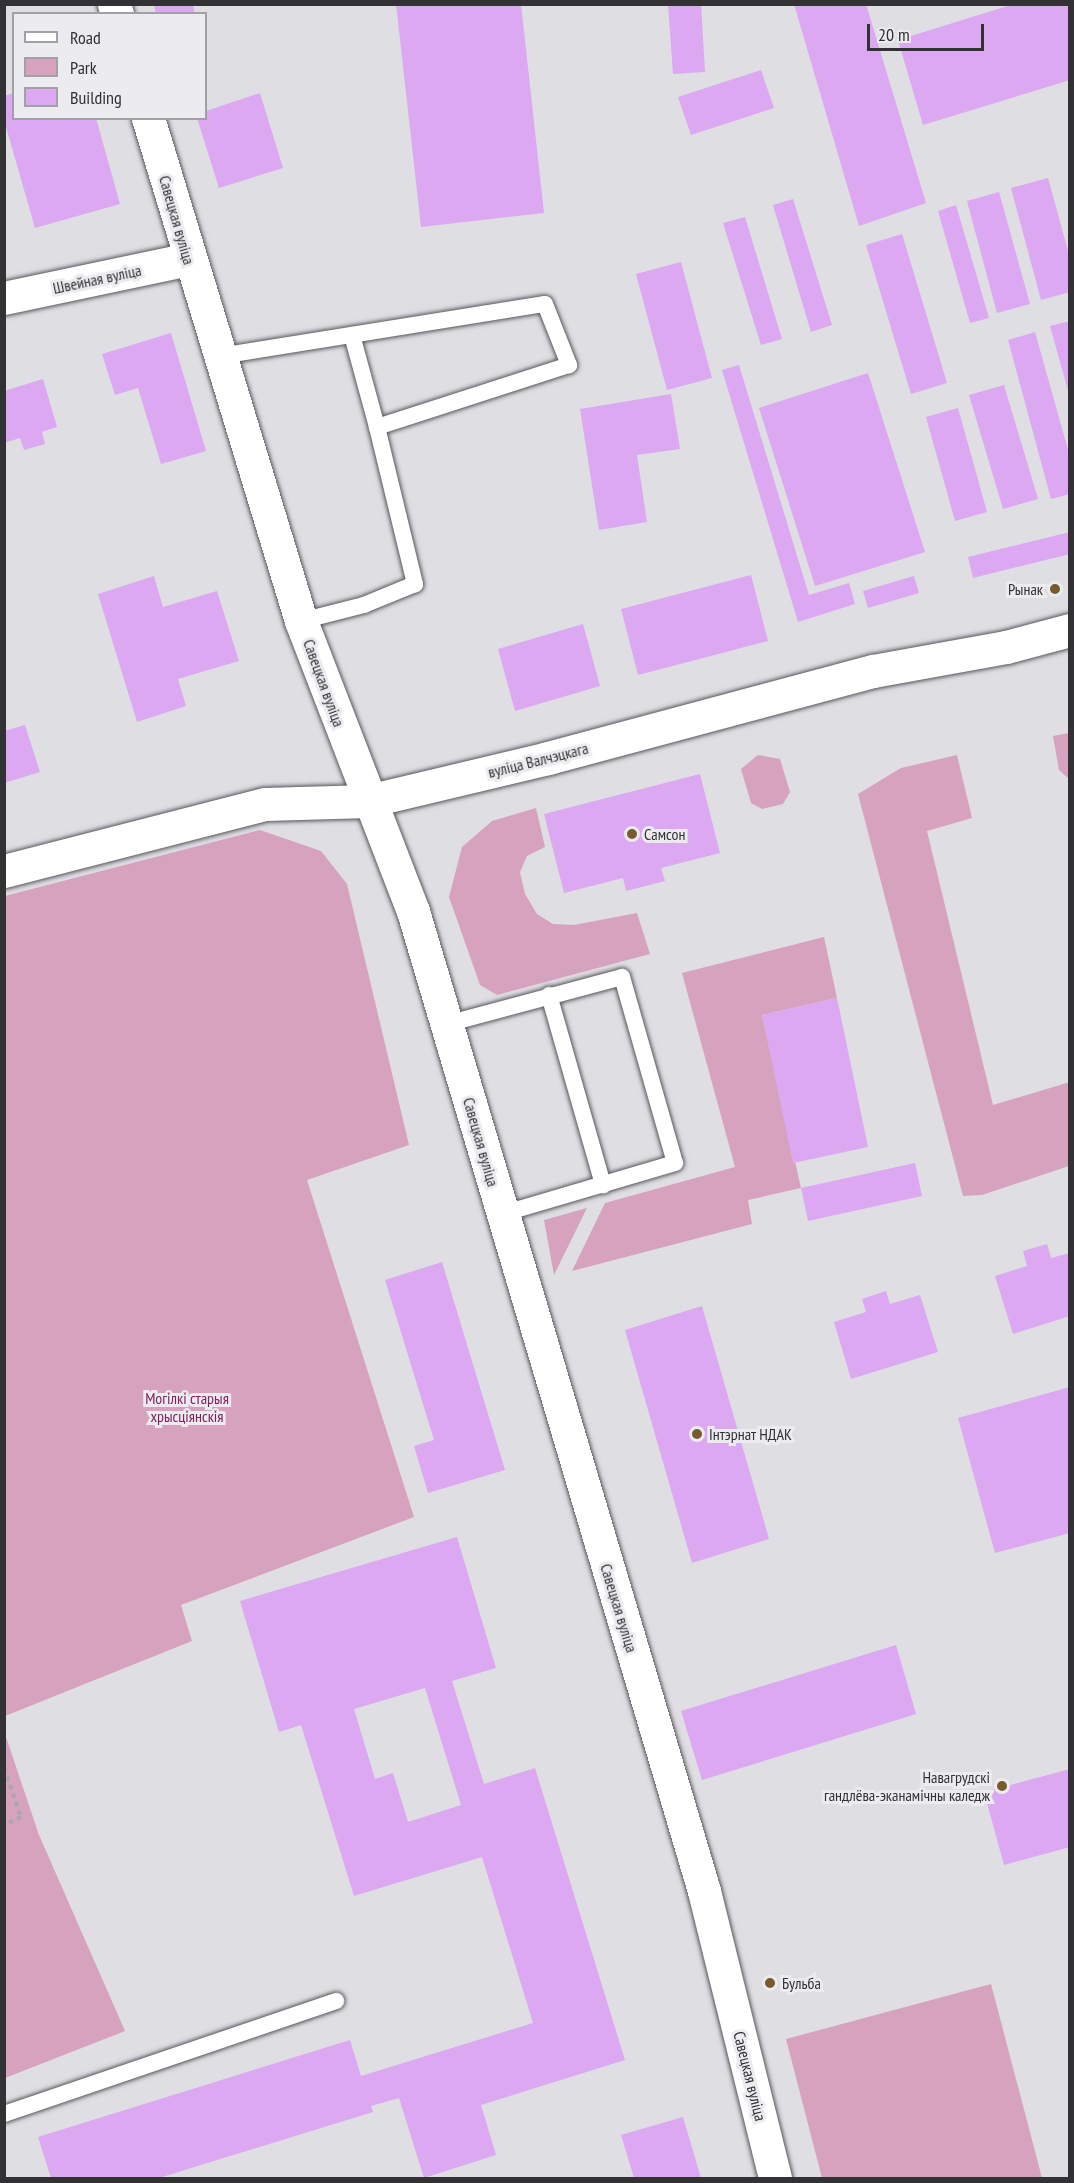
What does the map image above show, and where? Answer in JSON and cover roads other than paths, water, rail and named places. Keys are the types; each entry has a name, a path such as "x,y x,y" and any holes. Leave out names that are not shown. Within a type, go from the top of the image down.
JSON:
{"street":[{"name":"Савецкая вуліца","path":"149,120 301,621 368,801 413,911 704,1891 775,2178"},
{"name":"Швейная вуліца","path":"4,298 189,259"},
{"name":"вуліца Валчэцкага","path":"4,871 266,804 368,801 548,758 873,671 1006,647 1070,630"}],"lane":[{"path":"220,356 545,304 569,365 377,427"},
{"path":"301,621 364,605 415,584 352,335"},
{"path":"447,1024 622,976 675,1163 502,1214"},
{"path":"549,995 603,1185"},
{"path":"4,2114 336,2001"}],"place":[{"name":"Рынак","path":"1055,589"},
{"name":"Самсон","path":"632,834"},
{"name":"Інтэрнат НДАК","path":"697,1434"},
{"name":"Навагрудскі гандлёва-эканамічны каледж","path":"1002,1786"},
{"name":"Бульба","path":"770,1983"}],"park label":[{"name":"Могілкі старыя хрысціянскія","path":"187,1407"}]}
